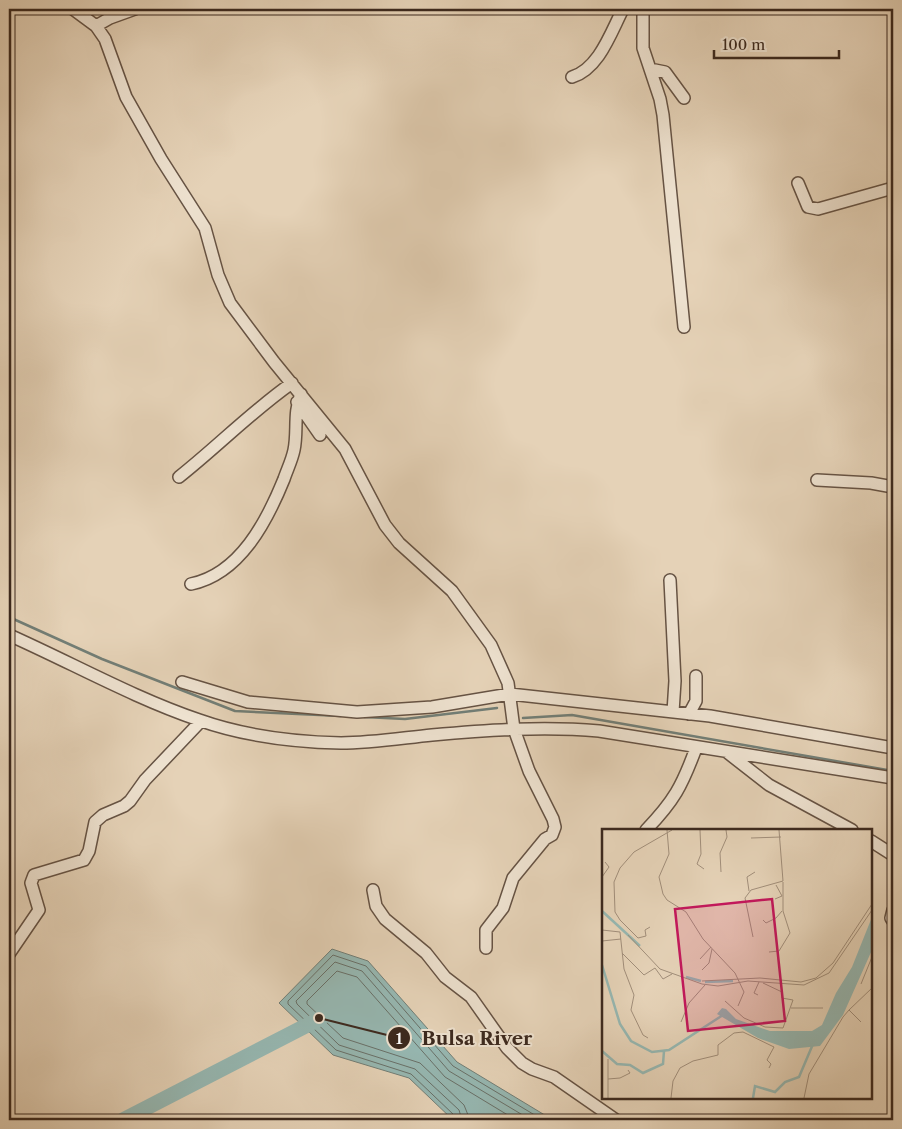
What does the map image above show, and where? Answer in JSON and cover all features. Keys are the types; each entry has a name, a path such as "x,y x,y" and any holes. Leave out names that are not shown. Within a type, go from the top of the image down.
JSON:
{"street":[{"path":"73,9 96,26 105,39 122,88 142,125 205,228 218,275 230,303 292,383 320,435"},
{"path":"96,26 110,18 135,9"},
{"path":"572,77 582,74 589,69 609,39 623,9"},
{"path":"643,9 643,48 662,107 684,327"},
{"path":"650,69 665,72 684,98"},
{"path":"798,183 808,207 818,209 893,188"},
{"path":"179,477 214,450 268,400 292,383"},
{"path":"191,584 201,582 218,573 249,545 260,529 276,499 294,452 299,398"},
{"path":"299,398 345,449 390,531 406,549 452,591 467,609 505,673 510,694 514,729 534,784 553,819 555,827 552,835 545,840 514,878 503,908 486,930 486,948"},
{"path":"817,480 871,483 893,487"},
{"path":"670,580 676,681 673,712"},
{"path":"9,635 159,705 201,721 259,735 339,743 514,729 558,728 590,730 893,778"},
{"path":"689,714 696,700 696,676"},
{"path":"182,682 248,702 356,712 432,707 510,694 689,714 893,748"},
{"path":"9,954 39,910 30,883 34,875 84,860 89,851 96,822 103,815 124,806 130,801 145,780 201,721"},
{"path":"647,829 669,807 685,778 696,748"},
{"path":"728,753 769,784 850,829"},
{"path":"872,842 893,855"},
{"path":"373,890 376,906 385,919 426,953 445,977 471,997 507,1048 522,1063 554,1077 616,1120"},
{"path":"893,910 891,918 893,921"}],"water":[{"path":"332,949 368,961 457,1062 553,1120 453,1120 409,1078 333,1055 279,1003"}],"waterway":[{"path":"9,617 102,659 235,711 341,716"},
{"path":"364,717 405,719 497,708"},
{"path":"523,718 572,715 893,771"},
{"path":"123,1120 321,1018"}],"place":[{"name":"Bulsa River","path":"319,1018"}]}
